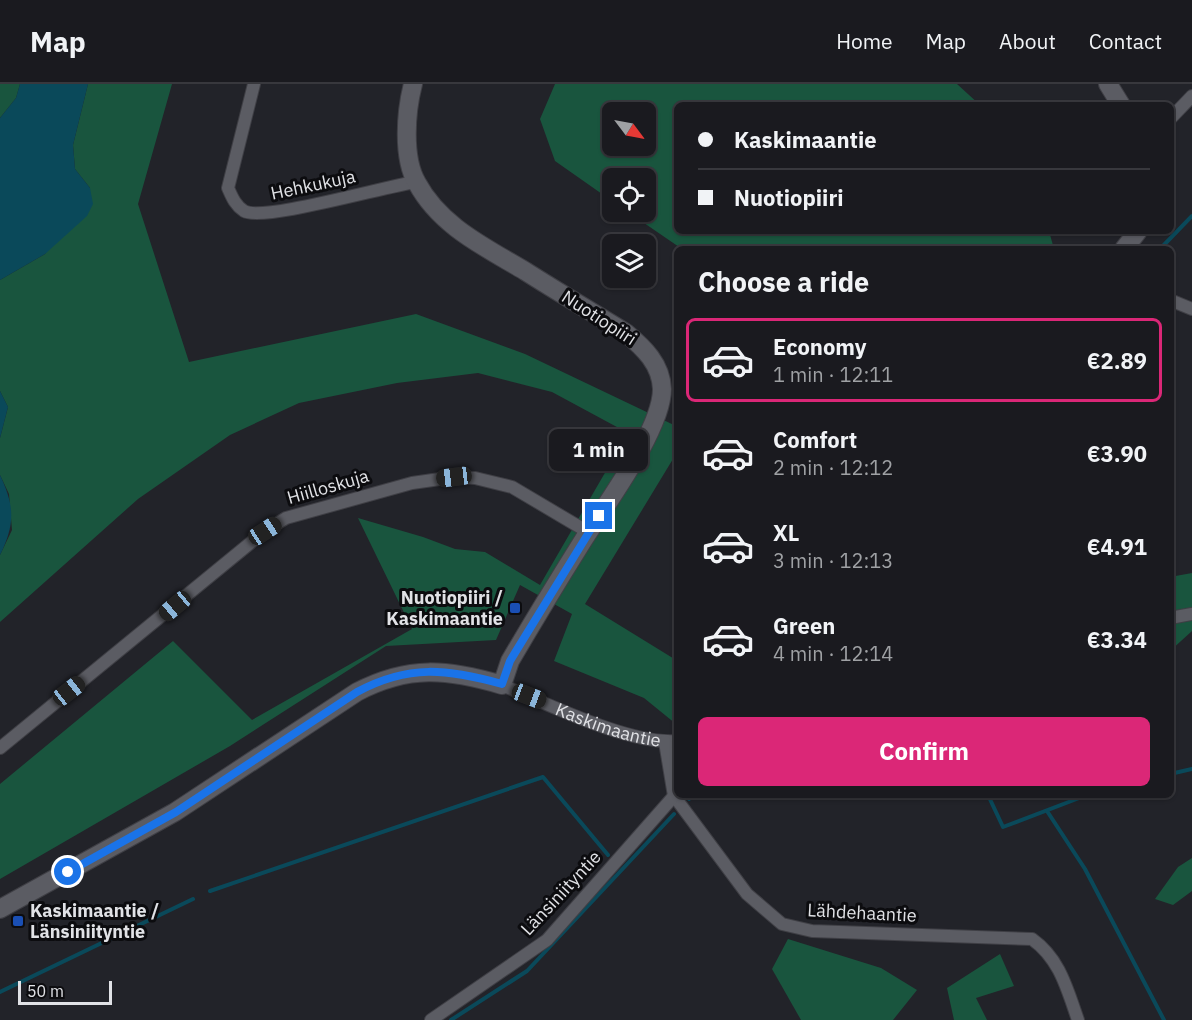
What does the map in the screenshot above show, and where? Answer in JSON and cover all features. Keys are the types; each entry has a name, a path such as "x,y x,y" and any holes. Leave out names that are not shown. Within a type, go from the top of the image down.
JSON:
{"street":[{"name":"Hehkukuja","path":"254,84 228,188 234,202 245,211 270,213 416,182"},
{"name":"Nuotiopiiri","path":"413,84 407,114 407,136 416,182 438,213 452,225 626,333 644,348 656,364 662,388 660,405 654,421 510,661 502,684"},
{"path":"1108,84 1119,102"},
{"path":"1174,114 1192,96"},
{"path":"1126,246 1136,234"},
{"path":"1174,302 1192,309"},
{"name":"Hiilloskuja","path":"0,748 265,531 286,518 412,483 475,478 512,487 588,532"},
{"path":"1174,617 1192,614"},
{"name":"Kaskimaantie","path":"0,909 176,812 357,692 381,679 411,672 438,671 467,674 502,684 615,729 671,742"},
{"name":"Lähdehaantie","path":"671,742 674,796"},
{"name":"Länsiniityntie","path":"431,1020 547,940 674,796"},
{"name":"Lähdehaantie","path":"675,798 747,894 783,924 812,932 1032,939 1049,951 1063,978 1078,1020"}],"green space":[{"path":"0,84 20,84 16,98 0,118"},
{"path":"88,84 172,84 138,204 189,362 416,314 525,354 674,425 674,457 585,604 674,659 674,722 644,698 554,661 572,614 520,585 496,640 386,646 230,746 0,879 0,784 173,641 252,720 412,629 358,518 455,549 485,552 540,585 628,433 552,392 478,373 397,383 299,403 230,435 138,499 0,622 0,555 12,530 9,494 0,475 0,438 8,407 0,391 0,280 45,254 90,188 75,169 73,145"},
{"path":"555,84 957,84 977,102 674,102 674,234 1050,234 1053,246 678,246 643,222 656,222 656,168 602,168 602,194 555,161 540,119"},
{"path":"1192,573 1192,631 1174,647 1174,576"},
{"path":"1192,858 1192,891 1173,905 1155,899 1178,867"},
{"path":"788,939 881,968 917,990 893,1020 801,1020 772,969"},
{"path":"1000,954 1014,986 976,998 987,1020 954,1020 947,988"}],"water":[{"path":"20,84 88,84 73,145 75,169 90,188 93,204 87,216 45,254 0,280 0,118 16,98"},
{"path":"0,391 8,407 0,438"},
{"path":"0,475 11,506 11,525 0,555"}],"waterway":[{"path":"1163,246 1192,216"},
{"path":"1174,773 1192,769"},
{"path":"210,891 543,777 608,855"},
{"path":"989,798 1003,827 1079,798"},
{"path":"1047,811 1085,869 1164,1020"},
{"path":"451,1020 527,971 674,814"},
{"path":"0,992 193,899"}],"place":[{"name":"Nuotiopiiri / Kaskimaantie","path":"515,608"},
{"name":"Kaskimaantie / Länsiniityntie","path":"18,921"}],"route":[{"path":"68,872 176,812 357,692 381,679 411,672 438,671 467,674 502,684 510,661 599,516"}]}
